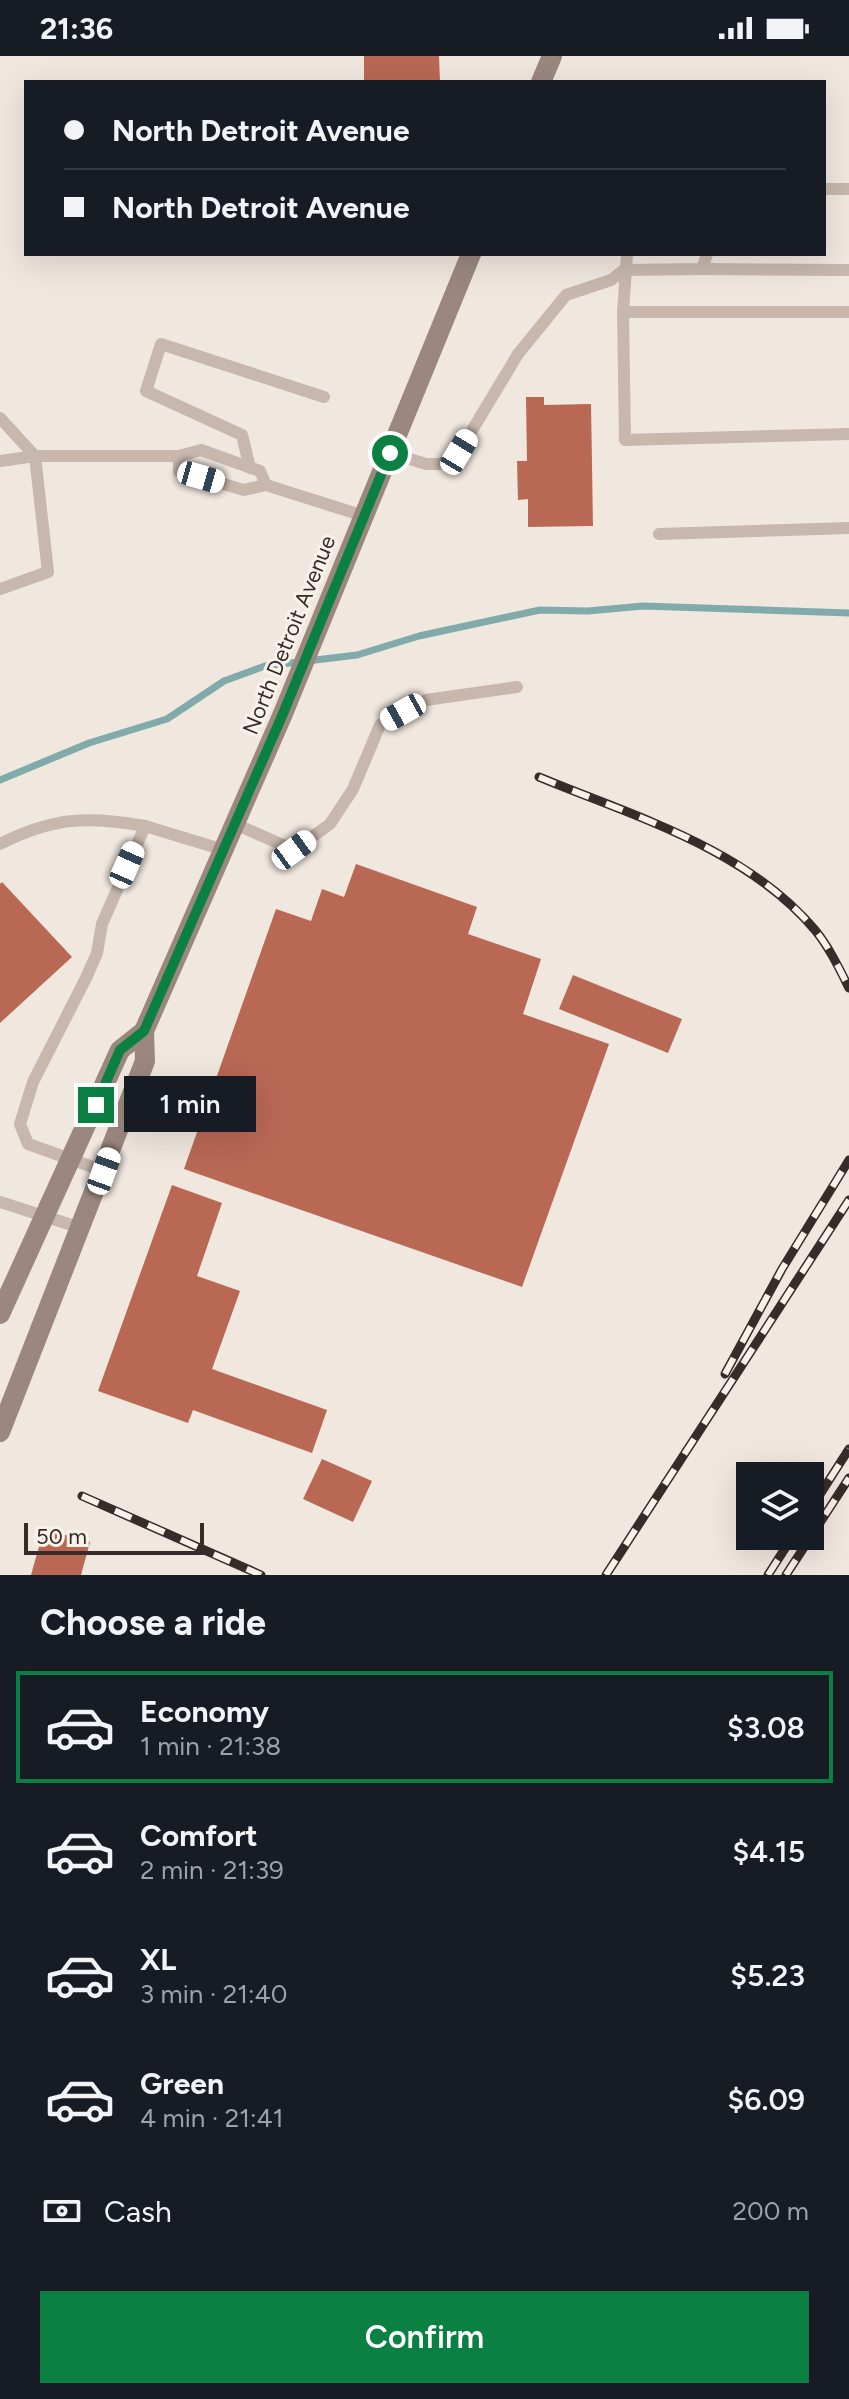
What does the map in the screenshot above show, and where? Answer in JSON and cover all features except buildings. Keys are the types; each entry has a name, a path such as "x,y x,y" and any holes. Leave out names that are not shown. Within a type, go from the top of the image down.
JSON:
{"main road":[{"path":"542,80 552,56"},
{"name":"North Detroit Avenue","path":"0,1432 145,1061 144,1031 282,716 470,256"},
{"name":"North Detroit Avenue","path":"0,1314 120,1050 144,1031"}],"lane":[{"path":"826,189 849,189"},
{"path":"627,256 623,312 625,440 849,434"},
{"path":"702,269 706,256"},
{"path":"390,453 426,464 441,464 459,452 518,354 566,295 611,280 624,270 849,270"},
{"path":"623,312 849,312"},
{"path":"250,468 242,435 146,391 161,344 324,397"},
{"path":"0,418 35,456 48,572 0,589"},
{"path":"0,461 35,456 179,456 201,450 260,471 266,485"},
{"path":"179,456 179,471 244,490 266,485 364,516"},
{"path":"659,534 849,528"},
{"path":"235,824 294,850 330,824 353,789 380,725 426,700 517,687"},
{"path":"0,844 23,832 98,818 145,826 224,850"},
{"path":"104,1171 28,1144 20,1124 33,1082 97,953 102,924 145,826"},
{"path":"0,1202 81,1228"}],"waterway":[{"path":"0,780 89,743 167,719 224,681 265,666 357,655 419,636 540,610 588,611 643,606 849,613"}],"railway":[{"path":"539,777 686,837 756,877 787,901 815,930 849,988"},
{"path":"725,1374 782,1269 849,1160"},
{"path":"606,1575 849,1200"},
{"path":"824,1488 849,1449"},
{"path":"786,1575 849,1478"},
{"path":"82,1496 261,1575"},
{"path":"768,1575 784,1550"}],"route":[{"path":"96,1105 120,1050 144,1031 282,716 390,453"}]}
